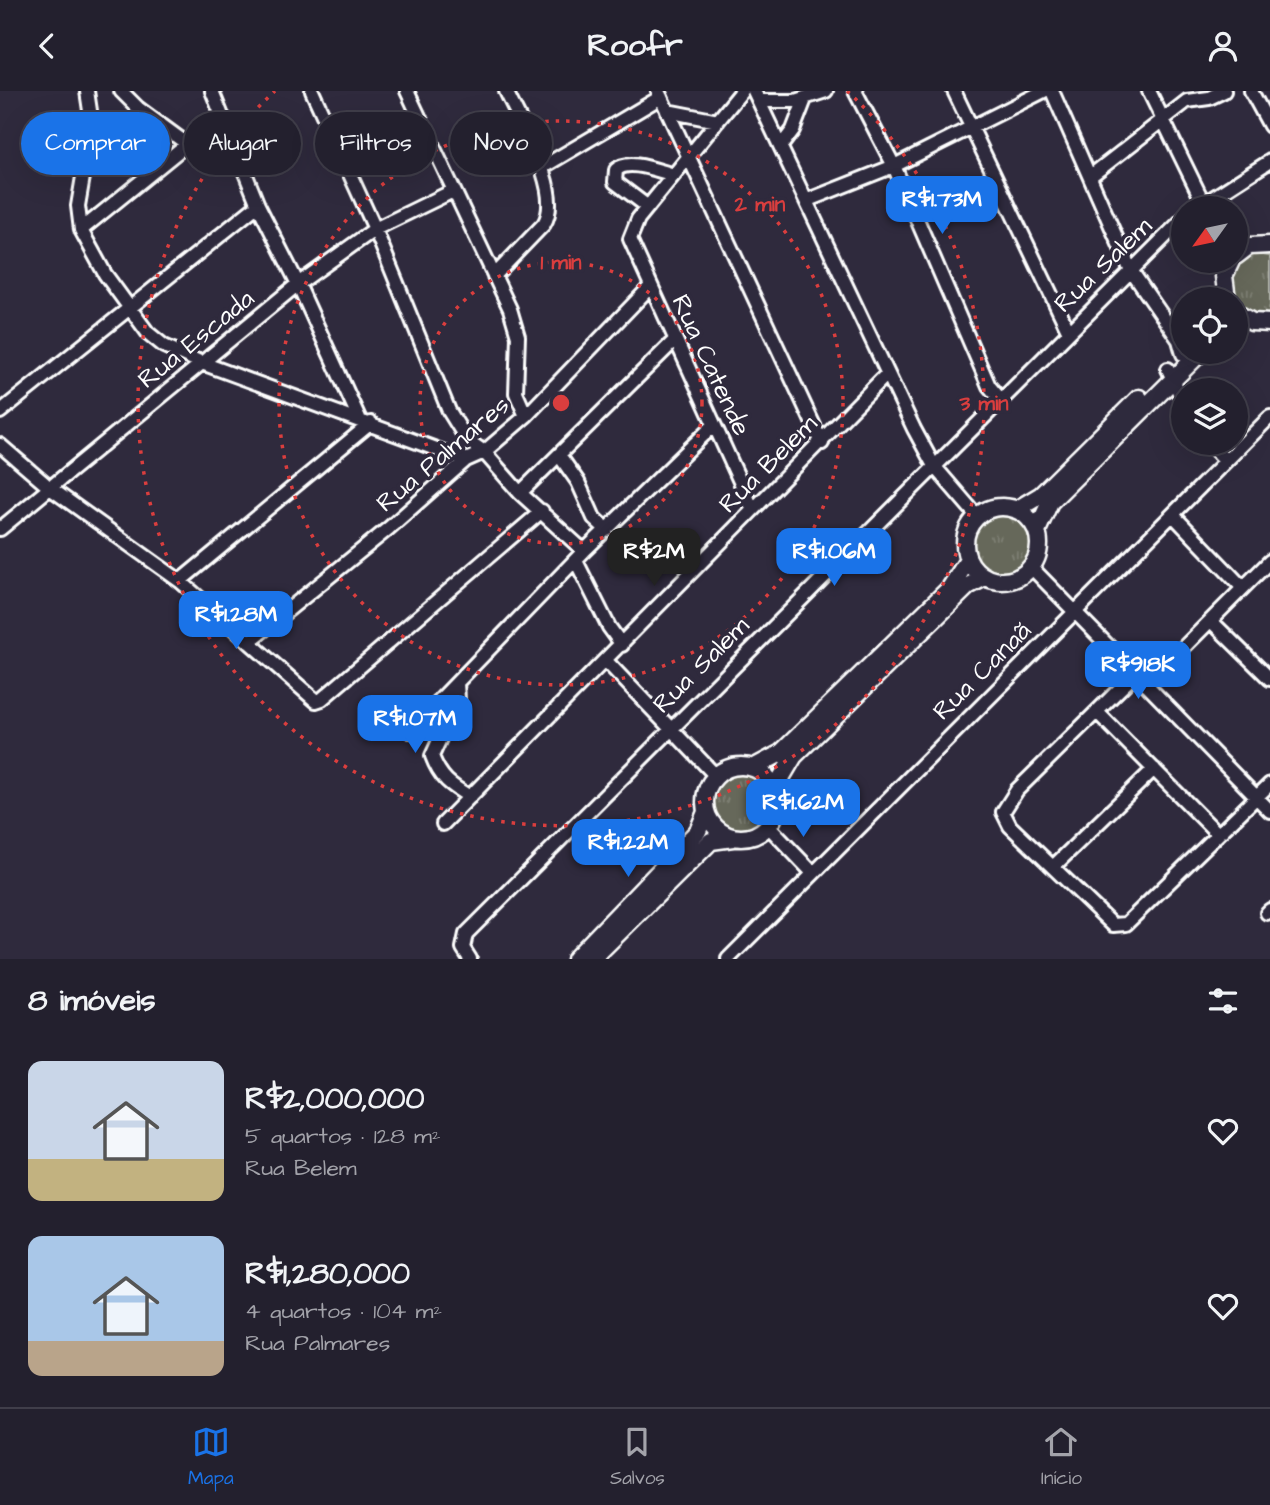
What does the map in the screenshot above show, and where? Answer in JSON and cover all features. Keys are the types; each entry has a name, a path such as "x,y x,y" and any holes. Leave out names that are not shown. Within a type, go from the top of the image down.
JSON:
{"street":[{"path":"87,91 92,124 78,206 81,230 128,309 148,333 164,346 202,363 466,460"},
{"path":"121,91 138,108 184,142"},
{"path":"212,91 222,112"},
{"path":"312,91 375,229 449,411 467,440 484,453 520,493 542,511 580,556 609,627 622,645"},
{"path":"407,91 510,309 518,336 516,393 526,416"},
{"path":"506,91 516,112"},
{"path":"674,175 622,165 616,170 615,182 648,207 689,158 742,91"},
{"path":"826,91 804,99 757,96 808,200 887,374 934,466 977,516"},
{"path":"855,91 894,166 989,386 1000,399"},
{"path":"954,91 1068,330"},
{"path":"808,200 894,166 1044,91"},
{"path":"1052,91 1130,269 1171,328"},
{"path":"1149,91 1197,196"},
{"path":"1091,175 1187,101 1224,91"},
{"path":"1251,91 1270,126"},
{"path":"552,161 660,94 822,443"},
{"path":"781,146 793,130 804,99"},
{"path":"667,111 718,121"},
{"path":"81,230 184,146"},
{"path":"1218,196 1270,161"},
{"path":"246,175 258,205 365,421"},
{"path":"494,276 550,215 551,201 543,175"},
{"name":"Rua Escada","path":"0,529 298,284 375,229 453,191"},
{"path":"0,412 258,205"},
{"name":"Rua Catende","path":"648,207 638,219 630,239 753,510"},
{"name":"Rua Salem","path":"470,959 463,948 463,939 670,727 1171,230"},
{"path":"1248,247 1270,245"},
{"name":"Rua Palmares","path":"250,641 389,528 466,460 484,453 526,416 650,287"},
{"path":"1248,321 1270,323"},
{"path":"520,493 674,341"},
{"path":"1171,374 1177,364"},
{"path":"753,768 781,753 829,714 913,632 968,586 985,577 1010,580 1031,567 1038,547 1037,531 1051,502 1088,457 1171,374 1185,364"},
{"name":"Rua Belem","path":"443,824 822,443 887,374"},
{"path":"1171,374 1173,378"},
{"name":"Rua Canaã","path":"728,959 1270,417"},
{"path":"180,581 365,421"},
{"path":"410,731 580,556 714,425"},
{"path":"0,445 50,488 180,581 312,699 322,699 542,511"},
{"path":"559,455 578,482 594,518 607,530"},
{"path":"1220,455 1226,461"},
{"path":"1016,510 1041,495 1088,457"},
{"path":"913,632 958,579 968,560 965,537 977,516 996,508 1016,510 1026,517 1037,531"},
{"path":"1172,515 1243,588"},
{"path":"968,560 985,577"},
{"path":"1146,685 1270,561"},
{"path":"1031,567 1270,811"},
{"path":"1211,621 1270,679"},
{"path":"606,661 715,775"},
{"path":"1135,674 1004,806 1003,813 1010,826 1113,925 1119,927 1270,784"},
{"path":"457,683 458,699 432,756 439,774 447,784 470,797"},
{"path":"1097,712 1218,834"},
{"path":"774,789 794,756 829,714"},
{"path":"575,959 698,831 706,812 705,794 715,775 732,767 753,768 762,773 774,789 777,807 769,827 751,837 719,838 705,846 592,959"},
{"path":"1054,866 1154,769"},
{"path":"706,812 716,828 733,838"},
{"path":"769,827 813,873"}],"green space":[{"path":"1257,254 1270,256 1270,314 1257,315 1248,312 1248,287 1231,287 1233,273 1248,273 1249,257"},
{"path":"1001,515 1013,517 1023,524 1030,534 1030,558 1023,568 1013,575 1001,577 989,575 979,568 972,558 970,546 972,534 979,524 989,517"},
{"path":"739,775 751,777 761,784 768,794 768,818 761,828 751,835 739,837 727,835 717,828 710,818 708,806 710,794 717,784 727,777"}]}
